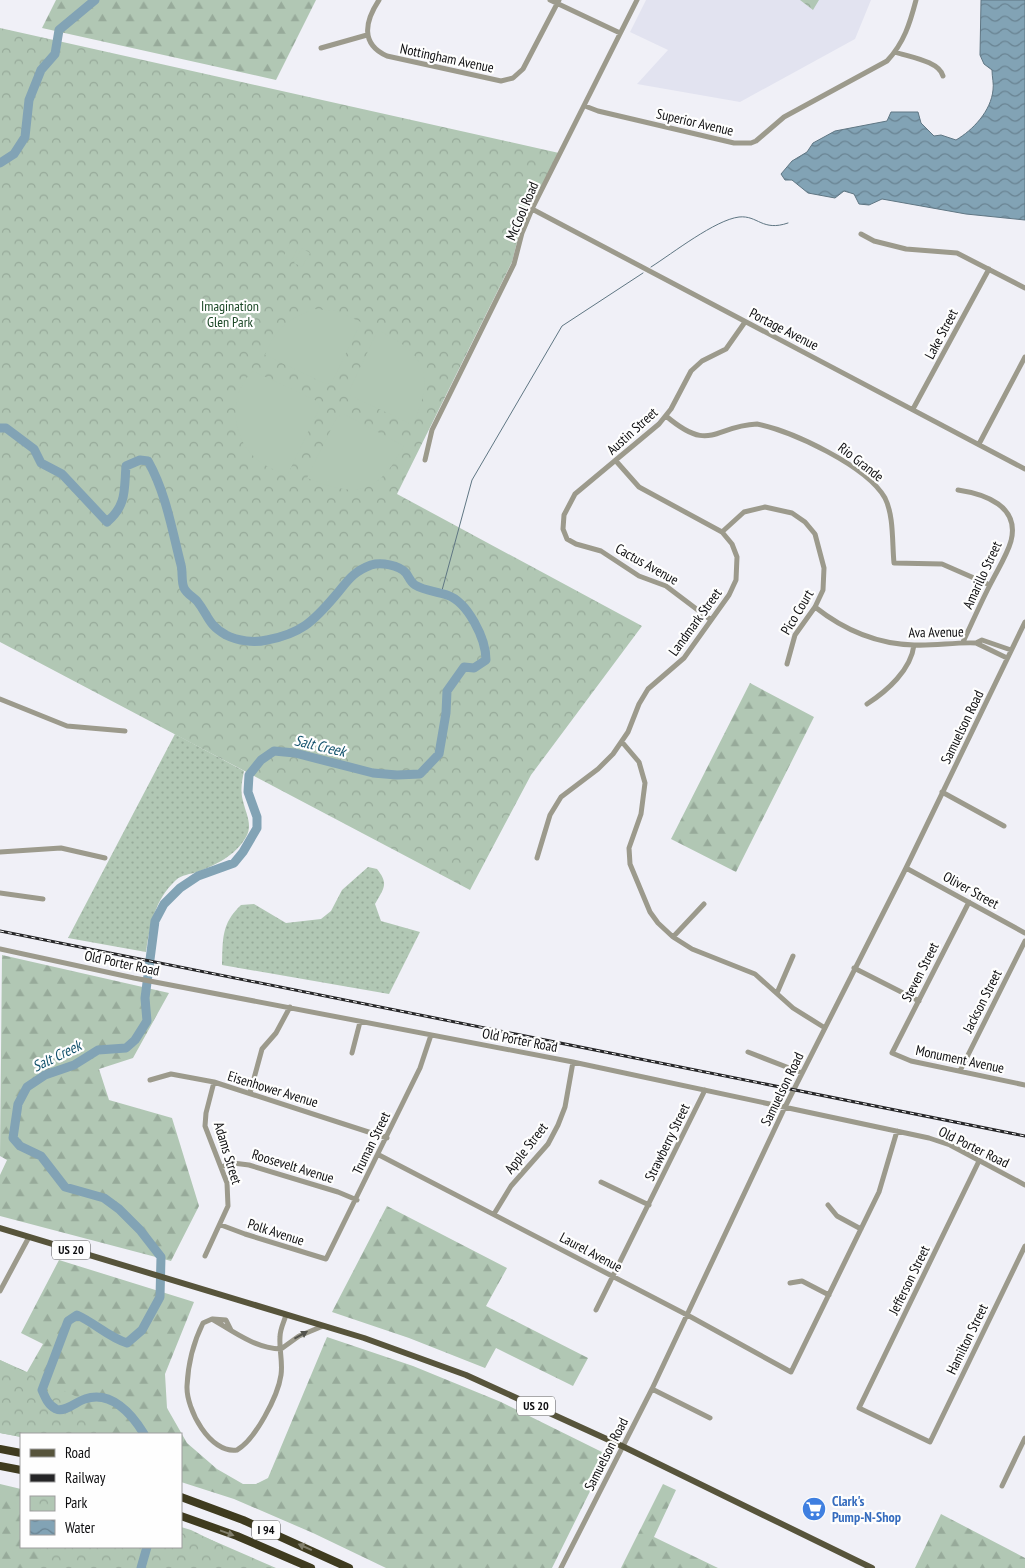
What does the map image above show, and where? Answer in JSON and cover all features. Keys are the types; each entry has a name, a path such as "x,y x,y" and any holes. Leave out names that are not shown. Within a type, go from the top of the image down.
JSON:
{"highway":[{"path":"0,1449 20,1453"},
{"path":"0,1466 20,1470"},
{"name":"I 94","path":"182,1497 243,1520 349,1568"},
{"name":"I 94","path":"182,1516 237,1536 311,1568"}],"main road":[{"name":"US 20","path":"0,1228 364,1338 466,1375 622,1446 872,1568"}],"street":[{"path":"321,48 367,35 369,17 379,0"},
{"path":"550,0 558,2 620,33"},
{"name":"McCool Road","path":"425,460 432,430 514,264 522,233 532,209 637,0"},
{"path":"916,0 906,33 895,52 934,65 944,76"},
{"name":"Nottingham Avenue","path":"367,35 373,46 387,56 494,80 507,80 523,70 558,2"},
{"name":"Superior Avenue","path":"585,106 598,111 734,143 750,143 762,137 784,117 878,67 895,52"},
{"name":"Portage Avenue","path":"532,209 1025,469"},
{"path":"861,234 874,241 906,249 957,253 1025,288"},
{"name":"Lake Street","path":"914,409 989,268"},
{"name":"Austin Street","path":"567,538 564,534 564,522 571,500 579,489 652,431 666,416 691,371 702,362 726,349 745,322"},
{"path":"979,444 1025,357"},
{"name":"Rio Grande","path":"666,416 691,434 709,436 757,424 827,450 872,483 885,498 890,516 894,563 942,564 990,585"},
{"path":"616,461 639,488 722,532"},
{"name":"Amarillo Street","path":"958,490 975,492 995,501 1008,514 1011,521 1012,539 963,642"},
{"name":"Pico Court","path":"722,532 736,517 757,508 786,510 805,522 815,534 824,568 824,590 815,608 795,635 787,664"},
{"name":"Landmark Street","path":"538,858 550,814 561,797 598,769 622,742 648,689 679,664 733,588 738,572 735,551 722,532"},
{"name":"Cactus Avenue","path":"567,538 576,544 601,551 645,580 666,586 711,620"},
{"name":"Ava Avenue","path":"815,608 837,623 860,635 883,642 914,645 976,643 1007,658"},
{"name":"Samuelson Road","path":"561,1568 652,1389 785,1106 906,868 1025,622"},
{"name":"Ava Avenue","path":"976,643 982,640 1011,650"},
{"path":"867,704 884,691 905,668 913,656 914,645"},
{"path":"0,699 32,715 67,726 125,731"},
{"path":"622,742 639,762 645,784 641,814 630,848 632,872 650,912 673,937 706,956 750,971 803,1016 825,1028"},
{"path":"942,792 1004,826"},
{"path":"0,852 62,848 105,858"},
{"name":"Oliver Street","path":"906,868 1025,933"},
{"path":"0,894 44,899"},
{"name":"Steven Street","path":"892,1053 969,902"},
{"path":"673,937 704,904"},
{"name":"Jackson Street","path":"960,1071 1025,941"},
{"name":"Old Porter Road","path":"0,949 134,978 290,1006 360,1022 573,1062 929,1138 979,1161 1025,1186"},
{"path":"777,992 793,956"},
{"path":"854,968 918,1001"},
{"path":"250,1093 262,1049 276,1033 290,1006"},
{"path":"352,1053 360,1022"},
{"name":"Truman Street","path":"326,1259 424,1061 431,1035"},
{"path":"748,1052 802,1073"},
{"name":"Monument Avenue","path":"892,1053 911,1061 1025,1085"},
{"name":"Apple Street","path":"494,1214 510,1186 548,1144 558,1125 565,1107 573,1062"},
{"name":"Eisenhower Avenue","path":"150,1080 171,1074 214,1082 387,1138"},
{"name":"Adams Street","path":"205,1256 221,1225 228,1206 227,1183 205,1126 206,1113 214,1082"},
{"name":"Strawberry Street","path":"596,1310 705,1090"},
{"path":"790,1282 802,1281 830,1295 885,1176 897,1131"},
{"name":"Laurel Avenue","path":"379,1155 686,1314 790,1372 830,1295"},
{"name":"Jefferson Street","path":"930,1442 859,1408 979,1161"},
{"name":"Roosevelt Avenue","path":"221,1168 233,1163 249,1165 338,1192 356,1200"},
{"path":"601,1182 649,1205"},
{"path":"828,1205 836,1216 861,1229"},
{"name":"Polk Avenue","path":"221,1225 326,1259"},
{"path":"0,1291 29,1237"},
{"name":"Hamilton Street","path":"930,1442 1025,1246"},
{"path":"286,1314 280,1338 281,1349 281,1376 268,1409 242,1447 236,1450 225,1449 204,1431 191,1406 188,1395 187,1386 198,1335 203,1323 212,1319 226,1320 231,1330 268,1348 281,1349 299,1336 323,1326"},
{"path":"652,1389 710,1418"},
{"path":"1002,1486 1025,1438"}],"shaded area":[{"path":"646,0 871,0 855,39 740,102 637,84 668,50 630,32"}],"green space":[{"path":"56,0 316,0 276,80 42,28"},
{"path":"800,0 819,0 813,10"},
{"name":"Imagination Glen Park","path":"0,28 559,153 519,234 512,262 397,494 642,626 531,775 470,890 0,642"},
{"path":"291,242 299,246 291,261 283,257"},
{"path":"302,248 310,253 302,267 294,263"},
{"path":"314,309 336,311 361,322 332,382 326,384 265,355 278,331 290,321"},
{"path":"378,330 407,348 416,357 422,368 424,392 413,425 351,396 349,391"},
{"path":"253,371 317,401 320,407 287,476 259,461 250,452 238,430 236,404 239,392"},
{"path":"344,414 404,446 384,474 375,483 364,488 353,490 339,488 307,478 337,417"},
{"path":"750,683 814,717 736,872 671,839"},
{"path":"175,734 244,771 242,793 249,824 246,837 231,855 218,863 181,877 169,887 158,904 149,932 146,952 68,938"},
{"path":"368,867 377,869 384,882 383,890 375,904 381,921 420,932 389,994 222,965 226,925 241,905 254,904 286,923 321,919 331,911 342,890"},
{"path":"2,955 169,993 133,1058 99,1069 109,1100 172,1118 199,1206 171,1261 0,1216 0,1175 7,1160 0,1156"},
{"path":"387,1206 507,1268 486,1306 588,1358 573,1386 496,1348 485,1368 409,1338 332,1312"},
{"path":"59,1260 194,1302 165,1374 167,1408 181,1433 20,1433 20,1437 0,1433 0,1360 27,1372 43,1344 21,1333"},
{"path":"327,1337 413,1366 501,1402 608,1455 552,1568 386,1568 313,1533 234,1499 182,1482 182,1434 187,1443 217,1469 243,1484 256,1484 268,1478"},
{"path":"0,1360 77,1397 96,1433 20,1433 20,1437 0,1433"},
{"path":"0,1484 20,1489 20,1548 182,1548 182,1527 268,1568 0,1568"},
{"path":"663,1484 676,1490 654,1537 718,1568 621,1568"},
{"path":"941,1514 1025,1558 1025,1568 915,1568"},
{"path":"182,1529 207,1538 276,1568 39,1568 41,1548 182,1548"}],"water":[{"path":"981,0 1025,0 1025,220 966,214 882,199 869,205 859,204 854,194 844,191 835,198 808,193 792,180 785,180 781,174 792,161 807,152 813,143 835,131 887,121 891,112 918,112 921,123 934,136 941,135 956,140 969,131 989,105 993,88 992,70 984,64 980,55"}],"waterway":[{"name":"Salt Creek","path":"0,163 14,154 25,137 29,100 41,70 55,54 59,30 95,0"},
{"path":"651,267 706,230 729,219 745,217 772,226 788,223"},
{"path":"441,594 472,480 562,326 643,273"},
{"name":"Salt Creek","path":"0,428 6,428 34,449 41,463 62,474 107,522 121,503 126,466 140,460 148,461 168,512 181,565 184,588 197,601 215,627 226,635 241,640 257,641 278,637 297,630 313,620 354,574 371,565 385,564 403,570 415,585 447,595 462,605 474,622 485,651 486,660 474,668 464,667 447,691 446,713 439,754 420,774 373,773 295,753 274,751 261,760 249,775 248,792 257,817 257,828 243,852 234,863 198,876 180,888 164,904 155,921 145,998 147,1021 135,1040 126,1048 98,1050 74,1065 45,1075 27,1087 18,1104 13,1138 20,1146 41,1156 65,1187 104,1198 119,1209 140,1230 161,1257 160,1297 142,1330 127,1343 77,1315 68,1321 42,1390 49,1403 60,1410 82,1400 95,1397 112,1401 127,1412 143,1433"},
{"name":"Salt Creek","path":"141,1568 147,1548"}],"railway":[{"path":"0,931 1025,1136"}],"place":[{"name":"Clark's Pump-N-Shop","path":"814,1509"}]}
